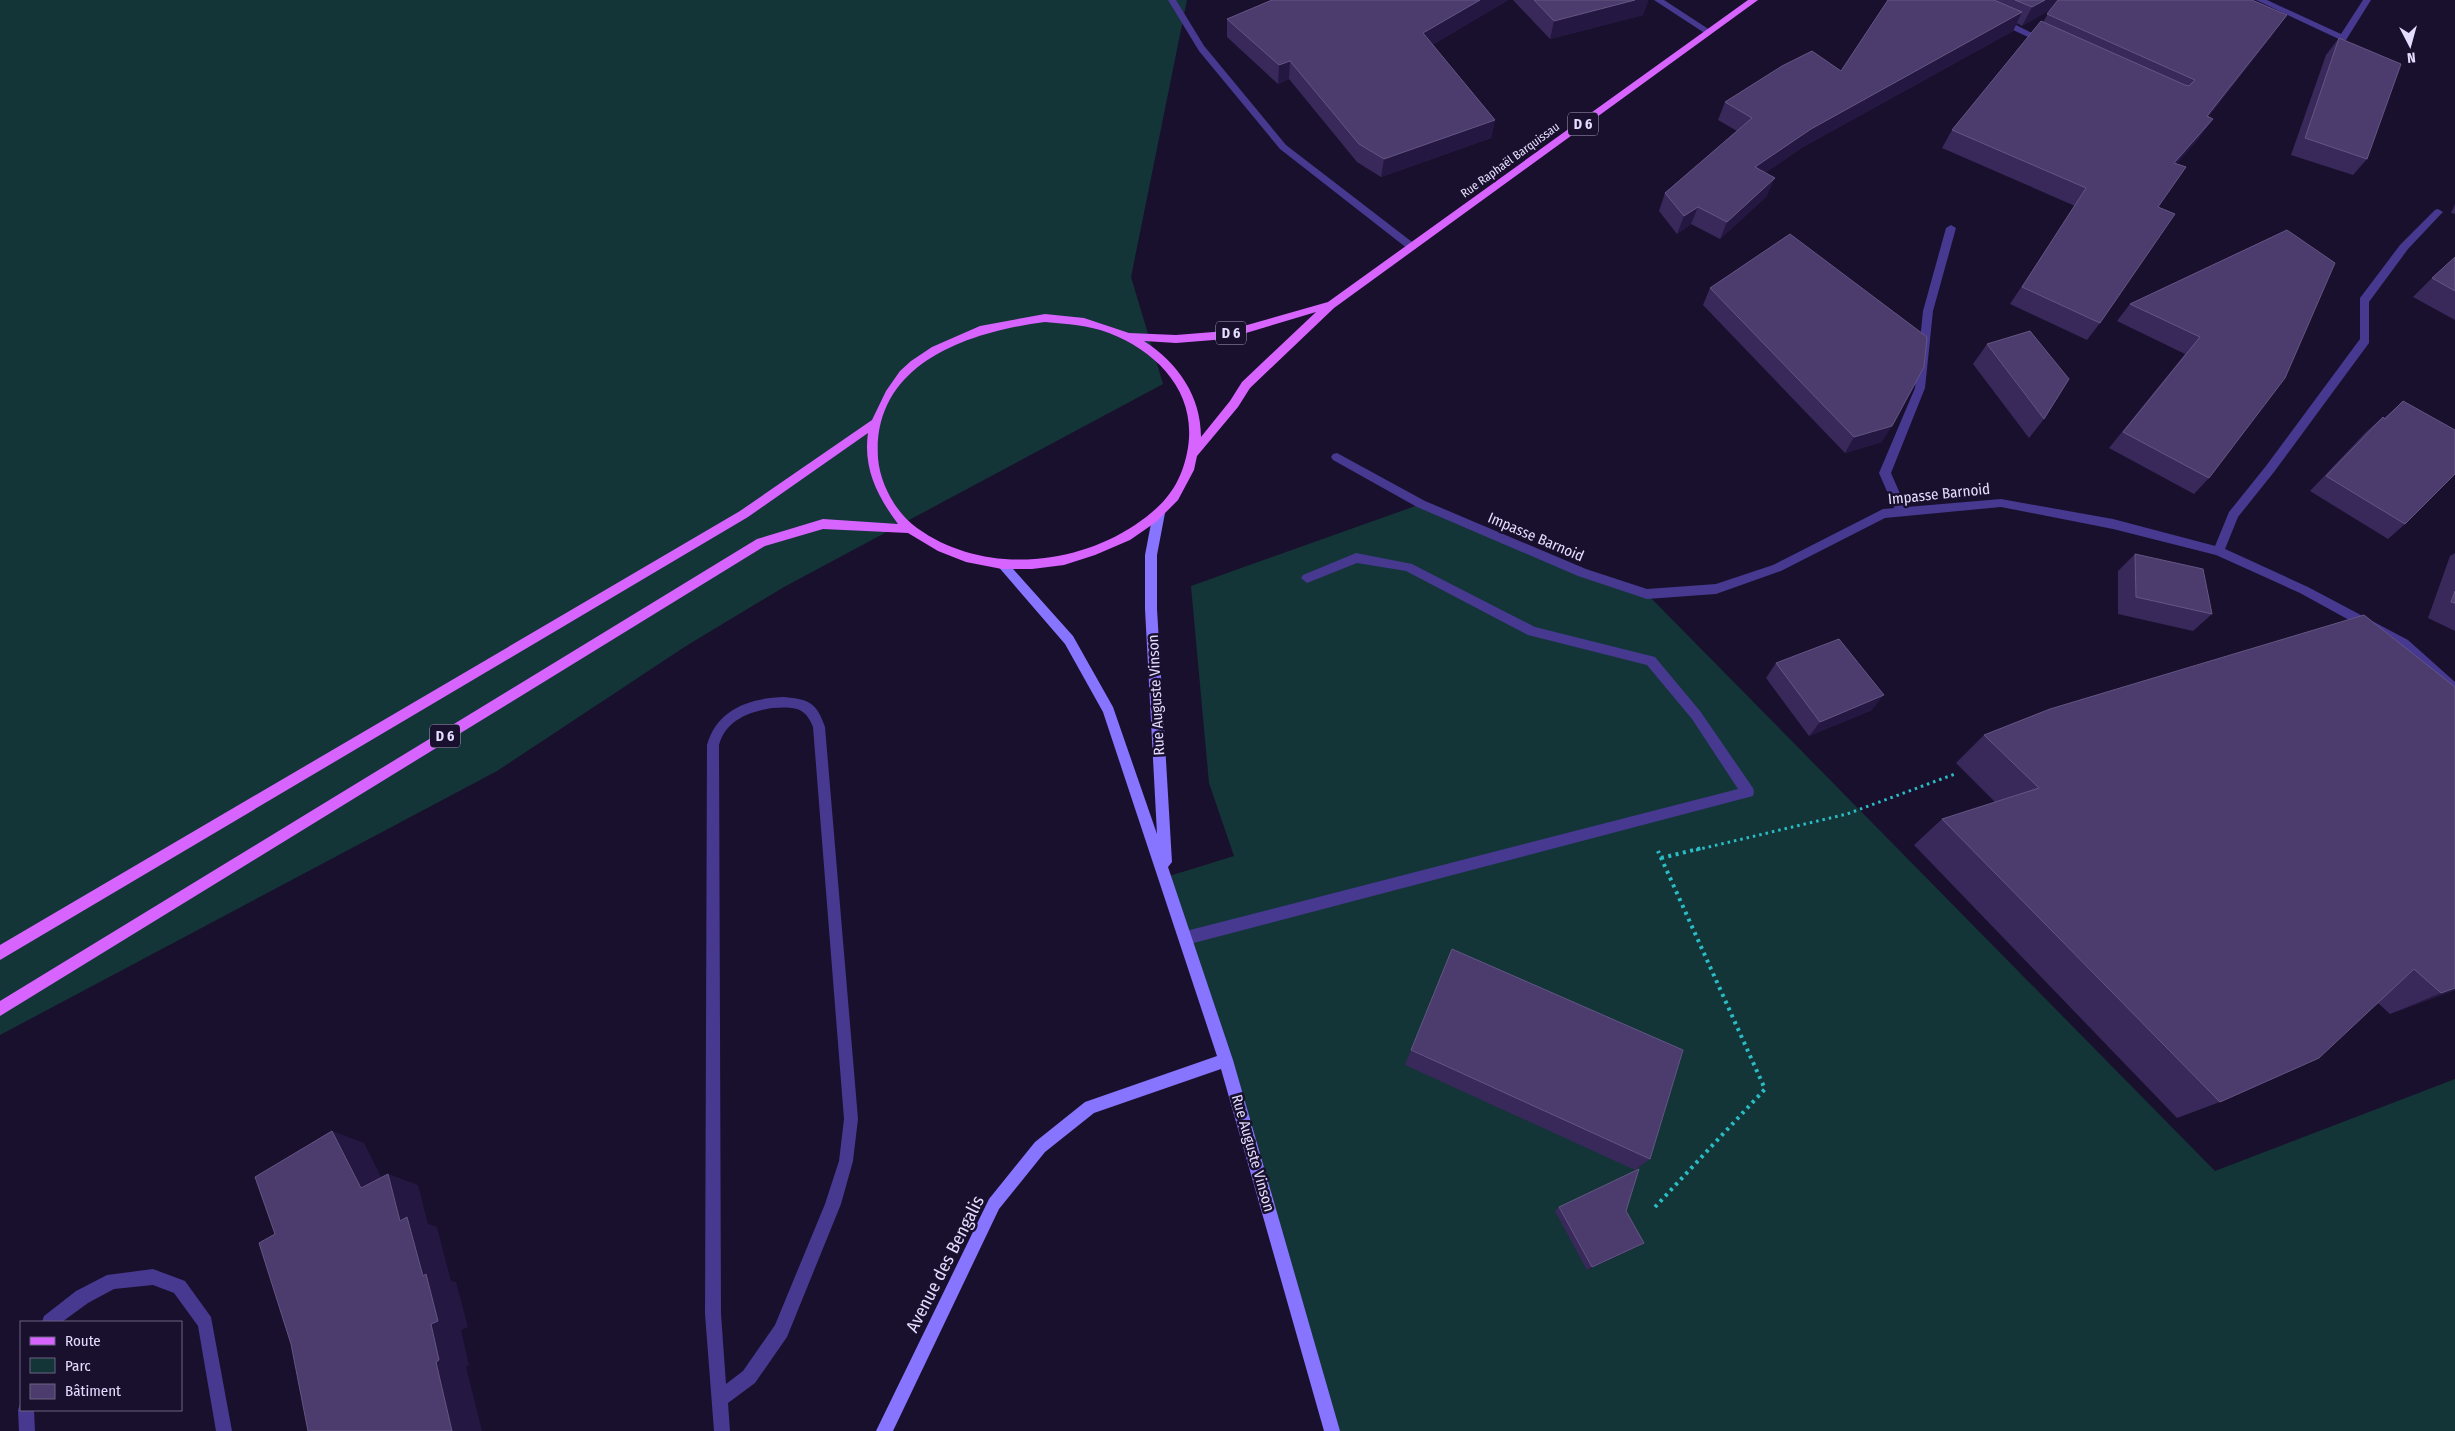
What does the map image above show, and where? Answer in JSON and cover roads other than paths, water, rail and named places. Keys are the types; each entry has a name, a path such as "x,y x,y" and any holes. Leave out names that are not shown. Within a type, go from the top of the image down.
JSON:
{"main road":[{"name":"Rue Raphaël Barquissau","path":"1194,453 1234,404 1246,385 1330,304 1754,0"},
{"name":"Rue Raphaël Barquissau","path":"1129,336 1176,339 1226,335 1330,304"},
{"path":"1044,318 1089,323 1129,336 1161,358 1184,386 1196,418 1194,453 1183,484 1159,514 1116,544 1061,562 1002,564 951,553 909,529 883,497 871,460 874,423 891,389 920,360 957,337 1000,323 1044,318"},
{"name":"D 6","path":"0,953 744,514 874,423"},
{"name":"Rue Auguste Vinson","path":"1159,514 1151,555 1151,609 1166,877"},
{"name":"D 6","path":"0,1009 761,542 823,524 909,529"},
{"name":"Rue Auguste Vinson","path":"1002,564 1069,640 1109,711 1226,1060 1332,1431"},
{"name":"Avenue des Bengalis","path":"884,1431 994,1204 1040,1147 1090,1107 1226,1060"}],"street":[{"path":"1172,0 1202,49 1284,147 1412,247"},
{"path":"1658,0 1709,32"},
{"path":"2260,0 2343,38 2367,0"},
{"path":"1989,16 2051,44"},
{"path":"2219,551 2233,515 2270,469 2364,340 2364,301 2404,247 2438,212"},
{"path":"1902,512 1885,473 1920,388 1928,311 1951,228"},
{"name":"Impasse Barnoid","path":"1337,457 1421,504 1582,573 1647,594 1716,589 1777,568 1884,514 2001,503 2113,524 2219,551 2304,590 2404,644 2455,690"},
{"path":"1186,938 1748,792 1696,716 1651,661 1532,631 1408,567 1356,558 1307,578"},
{"path":"720,1399 749,1376 781,1331 833,1204 846,1161 851,1119 819,727 812,710 798,702 772,702 735,714 716,732 713,745 713,1314 722,1431"},
{"path":"51,1321 82,1297 112,1282 153,1277 180,1287 205,1323 224,1431"},
{"path":"26,1411 27,1431"}]}
